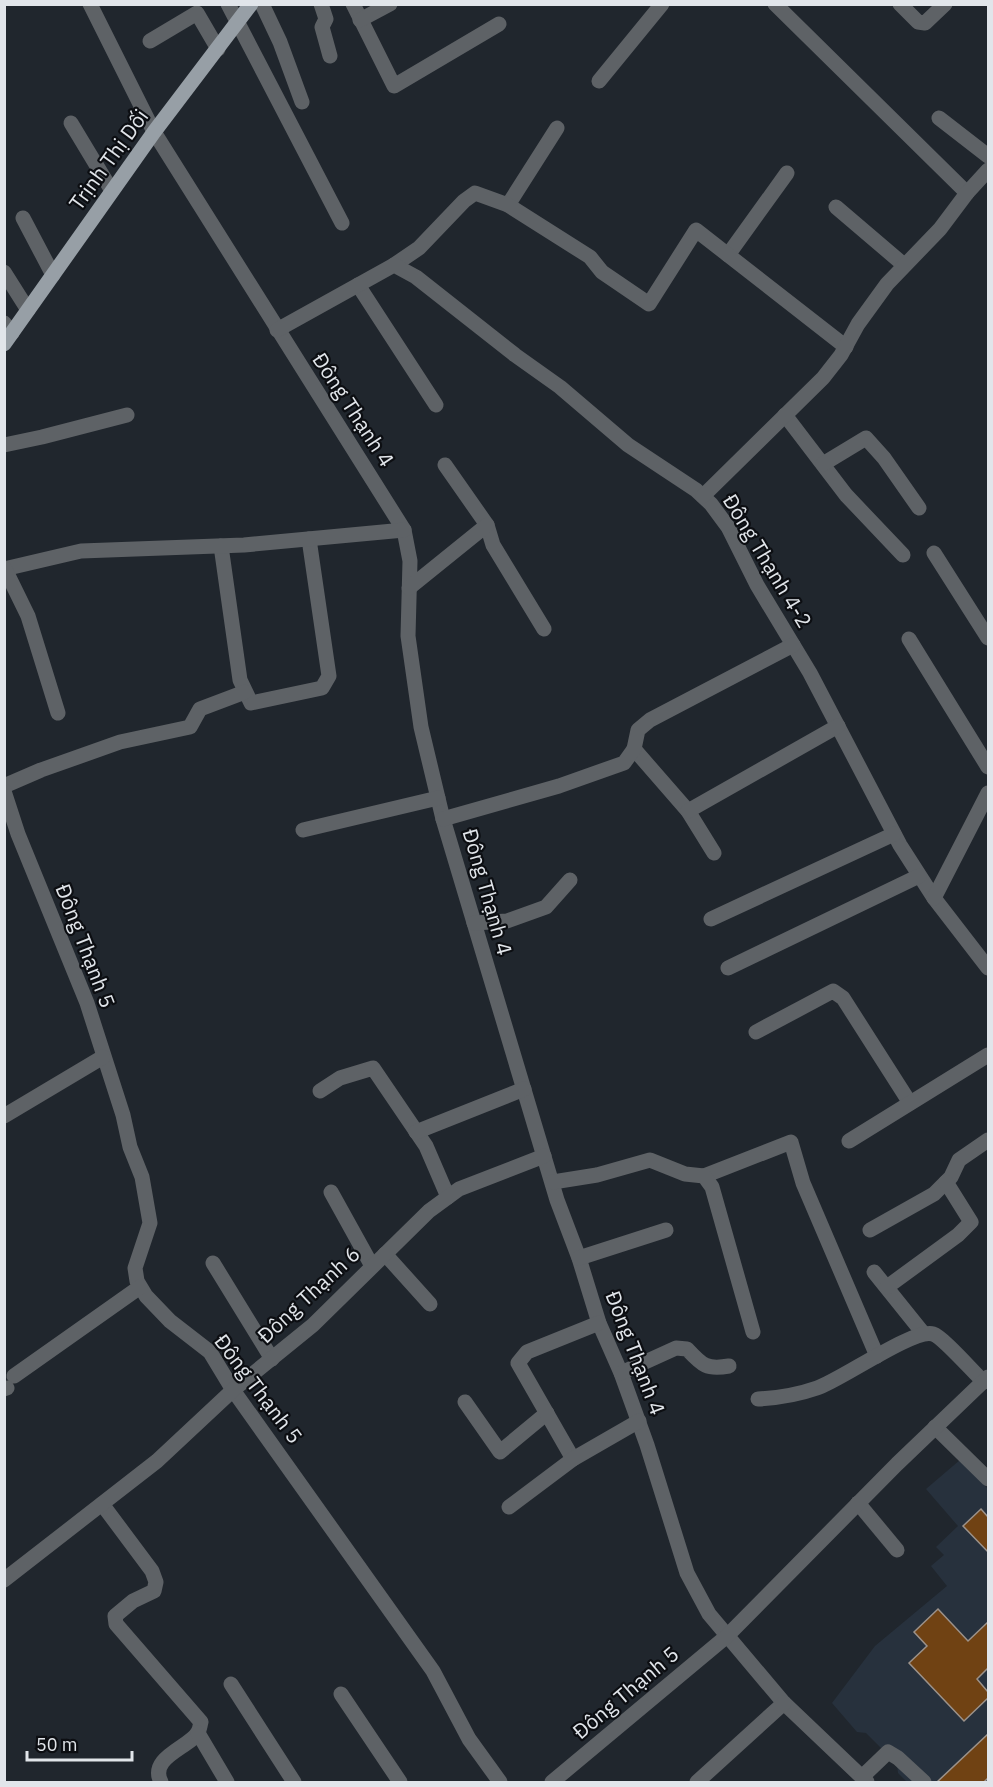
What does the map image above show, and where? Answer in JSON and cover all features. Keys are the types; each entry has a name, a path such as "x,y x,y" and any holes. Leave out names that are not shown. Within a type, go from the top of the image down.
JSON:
{"main road":[{"name":"Trịnh Thị Dối","path":"7,333 28,310 154,132 252,5"}],"street":[{"name":"Đông Thạnh 4","path":"90,4 154,132 404,530 410,561 408,636 421,727 443,819 557,1200 579,1258 599,1323 639,1421 687,1573 709,1614 784,1703 864,1780"},
{"path":"228,4 342,223"},
{"path":"321,4 326,19 322,27 330,56"},
{"path":"353,4 394,86 499,24"},
{"path":"360,20 390,4"},
{"path":"599,81 662,4"},
{"path":"774,4 967,193"},
{"path":"900,4 918,22 925,23 945,4"},
{"path":"252,5 280,42 302,102"},
{"path":"150,40 197,13 218,49"},
{"path":"939,118 988,156"},
{"path":"71,123 112,191"},
{"path":"508,205 556,128"},
{"path":"703,496 823,378 887,284 940,229 988,170"},
{"path":"728,255 787,173"},
{"path":"277,330 394,265 419,248 464,201 475,194 508,205 590,257 602,273 649,304 696,230 846,347"},
{"path":"836,207 904,266"},
{"path":"23,218 53,275"},
{"name":"Đông Thạnh 4-2","path":"394,265 416,277 515,355 560,387 628,445 703,496 711,504 728,527 757,585 793,645 894,834 919,876 988,968"},
{"path":"4,272 28,310"},
{"path":"358,285 436,405"},
{"path":"4,445 127,415"},
{"path":"785,415 846,495 903,555"},
{"path":"822,464 866,438 884,458 919,508"},
{"path":"445,465 487,525 493,545 544,629"},
{"path":"409,588 487,525"},
{"path":"58,713 28,616 5,569 81,551 221,546 404,530"},
{"path":"221,546 240,680 251,703 322,688 328,676 309,539"},
{"path":"934,553 988,638"},
{"path":"909,639 988,767"},
{"path":"443,819 559,786 624,763 634,749 638,730 650,720 793,645"},
{"path":"4,786 41,770 120,742 190,727 200,709 245,692"},
{"path":"688,811 838,726"},
{"path":"634,749 688,811 714,853"},
{"name":"Đông Thạnh 5","path":"4,791 18,834 87,1003 123,1115 130,1147 142,1176 150,1223 135,1268 140,1287 170,1321 210,1352 233,1390 433,1671 469,1739 500,1782"},
{"path":"934,898 988,793"},
{"path":"303,830 438,798"},
{"path":"711,919 894,834"},
{"path":"728,968 919,876"},
{"path":"474,923 507,921 546,907 570,880"},
{"path":"756,1032 833,991 843,998 910,1103"},
{"path":"849,1141 988,1055"},
{"path":"4,1116 103,1058"},
{"path":"320,1091 340,1078 373,1068 426,1146 448,1197"},
{"path":"416,1132 524,1089"},
{"path":"870,1230 934,1194 951,1177 959,1160 988,1140"},
{"path":"553,1182 597,1175 650,1160 685,1174 704,1176 791,1142 803,1183 877,1356"},
{"name":"Đông Thạnh 6","path":"4,1580 157,1461 233,1390 313,1325 429,1211 459,1189 544,1155"},
{"path":"704,1176 715,1195 753,1332"},
{"path":"887,1287 958,1235 971,1222 946,1182"},
{"path":"331,1192 372,1266"},
{"path":"579,1258 666,1230"},
{"path":"385,1254 430,1304"},
{"path":"213,1263 272,1359"},
{"path":"874,1272 923,1333"},
{"path":"8,1384 140,1287"},
{"path":"573,1459 518,1363 527,1352 599,1323"},
{"path":"758,1399 780,1398 817,1388 841,1378 877,1356 923,1333 935,1334 986,1379"},
{"path":"621,1373 676,1348 687,1349 700,1363 713,1369 729,1366"},
{"name":"Đông Thạnh 5","path":"552,1782 727,1636 858,1503 986,1379"},
{"path":"465,1402 500,1452 547,1413"},
{"path":"509,1507 573,1459 639,1421"},
{"path":"935,1427 988,1479"},
{"path":"858,1503 897,1550"},
{"path":"102,1504 152,1571 156,1582 154,1591 133,1601 115,1616 116,1624 201,1722 198,1733 172,1753 159,1767 158,1777 161,1782"},
{"path":"231,1684 294,1782"},
{"path":"341,1694 400,1782"},
{"path":"697,1782 784,1703"},
{"path":"198,1733 227,1782"},
{"path":"864,1780 888,1752 924,1782"}],"shaded area":[{"path":"960,1460 988,1489 988,1782 907,1782 898,1773 897,1764 866,1733 857,1732 832,1703 875,1646 947,1586 931,1566 944,1555 936,1547 958,1526 926,1489"}],"building":[{"path":"981,1509 988,1517 988,1552 963,1526"},
{"path":"938,1609 968,1641 988,1622 988,1668 977,1679 988,1692 988,1698 964,1721 909,1663 927,1646 914,1632"},
{"path":"988,1734 988,1778 984,1782 937,1782"}]}
